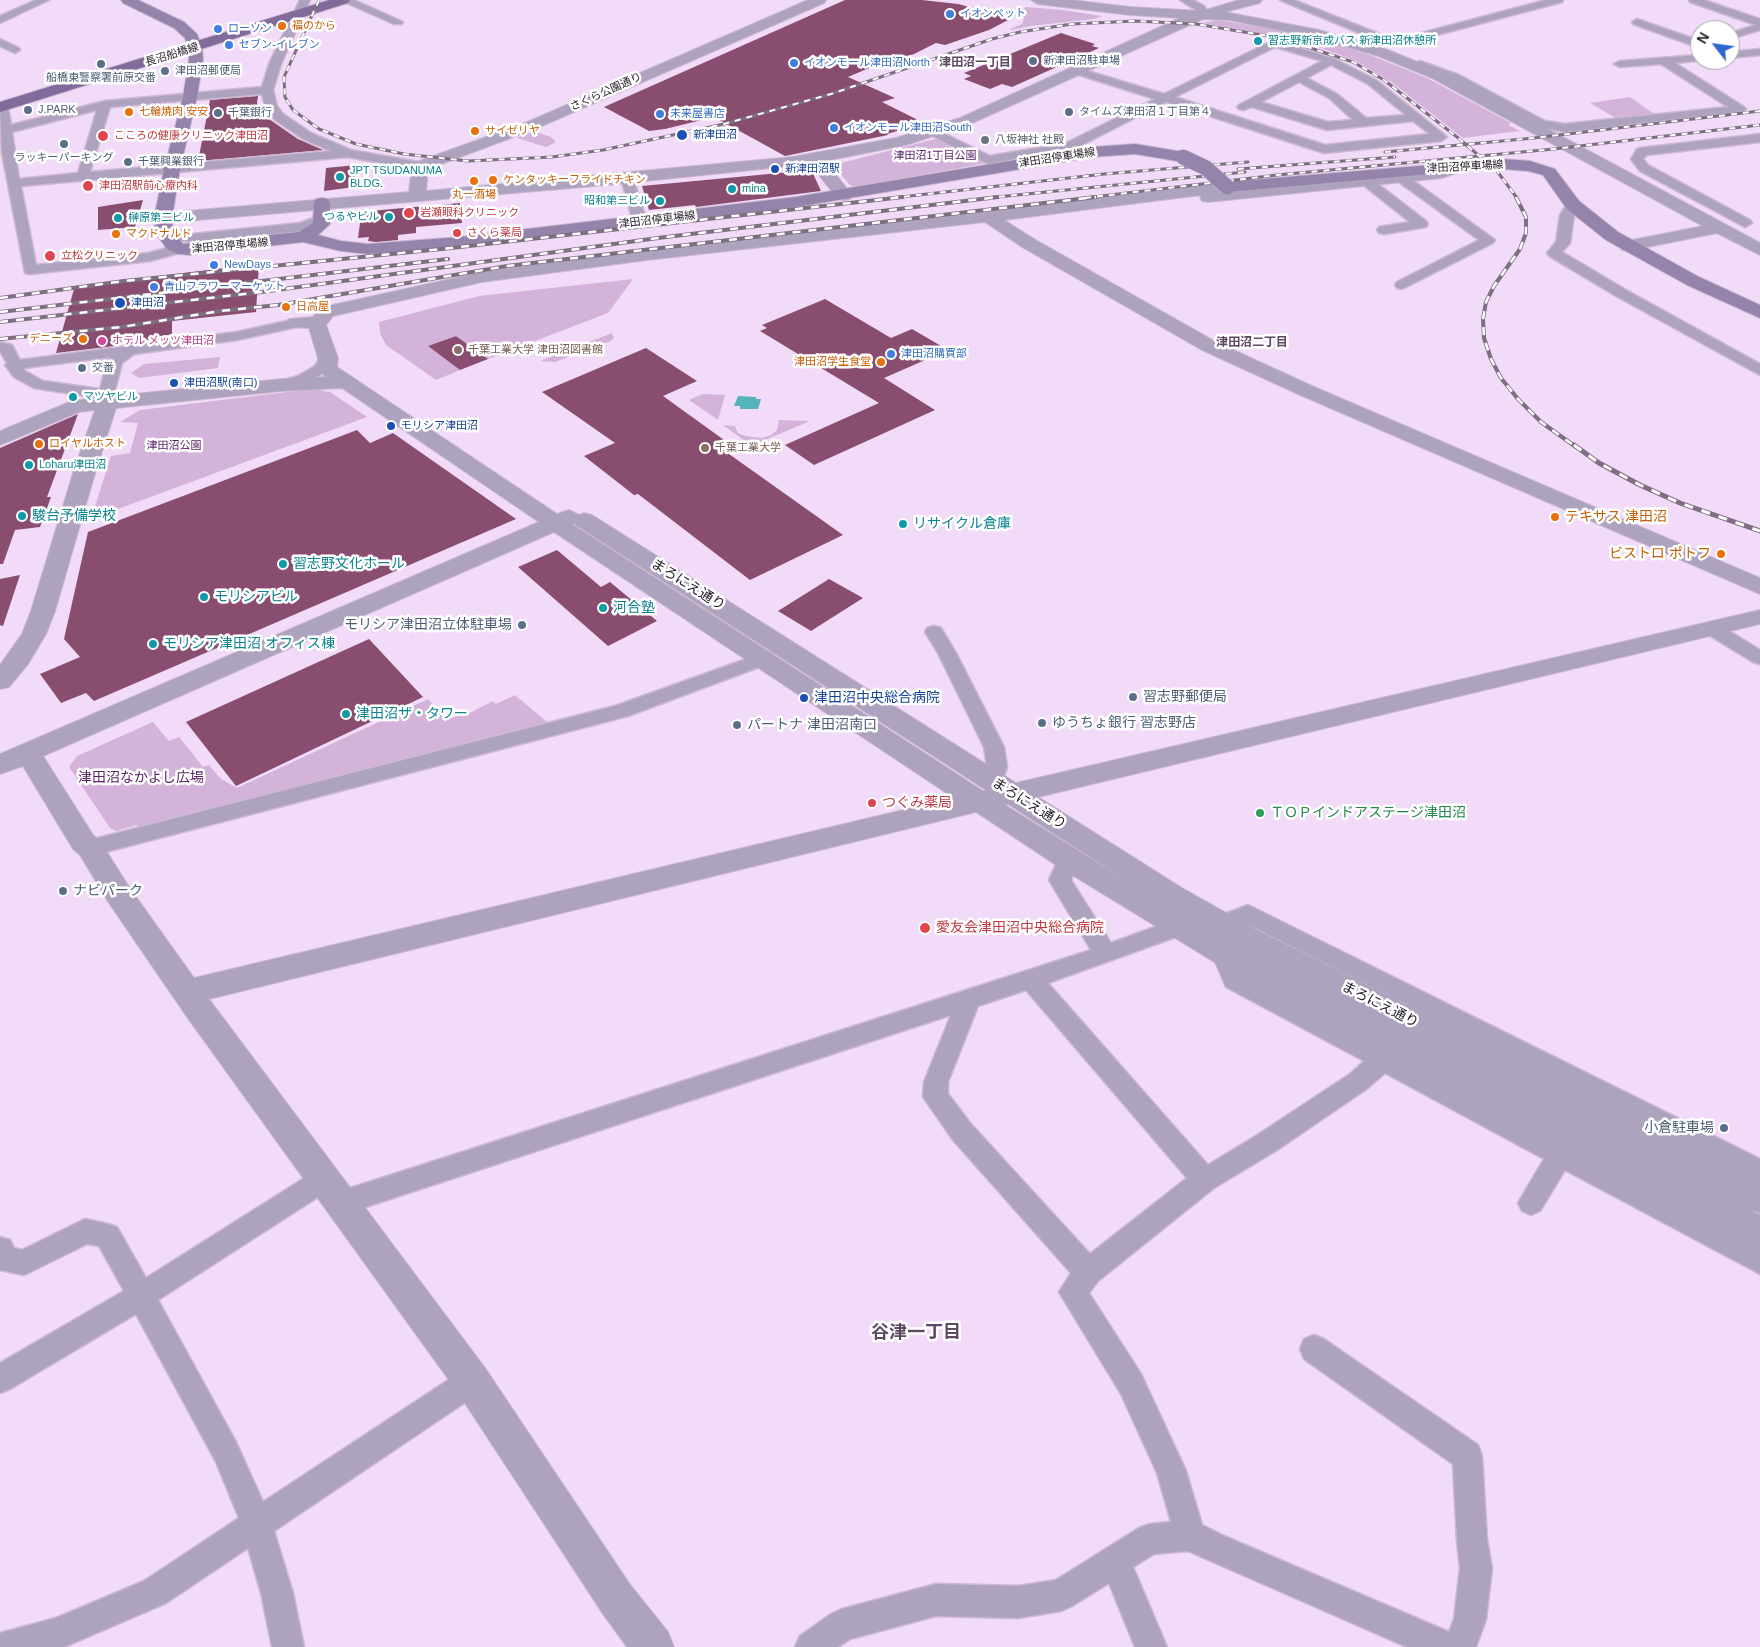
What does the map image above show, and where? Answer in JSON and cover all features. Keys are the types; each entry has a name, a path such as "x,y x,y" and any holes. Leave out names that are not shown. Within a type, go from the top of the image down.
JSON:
{"main road":[{"path":"128,0 183,28 192,37 195,47 196,60 190,97 172,169 164,225"},
{"name":"長沼船橋線","path":"1,107 344,0"},
{"name":"津田沼停車場線","path":"164,225 173,246 178,249 207,249 304,237 341,246 378,249 640,222 844,194 1092,152 1135,149 1168,153 1195,162 1216,175 1227,187 1503,164 1541,169 1554,178 1573,204 1612,236 1693,281 1760,312"},
{"path":"304,237 317,228 322,211"}],"street":[{"path":"0,20 44,0"},
{"path":"305,0 275,64 268,90 271,106 279,117 307,136 348,153 420,166 417,197"},
{"path":"344,0 398,22"},
{"name":"さくら公園通り","path":"420,166 530,126 819,0"},
{"path":"1038,0 1139,12 1204,14 1290,28 1331,37 1383,53 1436,75 1760,250"},
{"path":"1185,0 1200,8 1204,14"},
{"path":"164,225 322,211 417,197 816,159 891,144 978,116 1204,14 1255,0"},
{"path":"1285,0 1385,40 1399,42 1558,0"},
{"path":"1703,1 1760,23"},
{"path":"1637,22 1690,41"},
{"path":"1740,33 1760,28"},
{"path":"0,42 15,50"},
{"path":"933,132 984,159 991,160 1074,144 1165,98 1274,44 1303,51 1331,61 1372,82 1441,137 1324,149 1165,98 1078,71"},
{"path":"1740,54 1760,52"},
{"path":"1383,53 1395,55 1442,74 1455,77 1542,124 1564,128 1740,109 1663,61"},
{"path":"1620,64 1690,59"},
{"path":"1223,117 1331,61"},
{"path":"1299,78 1333,96 1363,122"},
{"path":"6,130 105,104 268,90"},
{"path":"1250,103 1322,125 1416,117"},
{"path":"82,176 105,104"},
{"path":"1,107 30,270 150,257 178,249"},
{"path":"1745,223 1644,168 1637,159 1641,152 1760,138"},
{"path":"13,183 348,153"},
{"path":"816,159 844,194"},
{"path":"988,217 1046,215 1442,173 1462,166"},
{"path":"1400,177 1488,240 1402,285"},
{"path":"627,178 640,222"},
{"path":"1366,181 1420,224 1384,230"},
{"path":"14,364 237,336 296,323 311,322 387,297 482,277 647,255 988,217 1227,187"},
{"path":"1573,204 1567,215 1563,243 1554,254 1760,370"},
{"path":"988,217 1028,243 1209,346 1312,393 1760,587"},
{"path":"1628,246 1760,220"},
{"path":"260,330 322,319"},
{"path":"282,385 303,379 314,373 320,369 328,358 322,319"},
{"path":"2,348 19,374 39,385 107,398"},
{"path":"0,681 19,658 34,634 86,470 107,398 114,361 130,350"},
{"name":"まろにえ通り","path":"1760,1198 1233,944 1179,927 1069,860 996,792 784,646 565,519 398,418 327,369 328,358 340,361 363,375 565,519 763,659 996,792 1119,863 1233,944 1760,1232"},
{"path":"0,439 74,407 107,398 346,382"},
{"path":"565,519 14,759 90,848 119,894 187,992 472,1381 617,1600 653,1647"},
{"path":"187,992 996,792 1760,617"},
{"path":"1711,628 1760,658"},
{"path":"934,632 947,653 994,747 997,767 996,792"},
{"path":"90,848 319,791 621,711 763,659"},
{"path":"1069,860 1060,880 1106,954"},
{"path":"1760,1172 1248,914 1233,944 1234,980 1760,1262"},
{"path":"0,1379 141,1296 332,1192 969,1000 1106,954 1179,927"},
{"path":"1031,980 1205,1180"},
{"path":"969,1000 936,1082 934,1097 962,1132 1088,1272"},
{"path":"1190,1535 1171,1471 1131,1384 1073,1292 1088,1272 1205,1180 1268,1142 1359,1081 1382,1060"},
{"path":"1531,1203 1560,1155"},
{"path":"0,1249 5,1259 24,1263 85,1231 108,1236 226,1452 243,1489 257,1525 277,1592 288,1647"},
{"path":"1314,1349 1467,1456 1472,1540 1476,1568 1470,1619 1460,1647"},
{"path":"6,1647 58,1634 155,1592 472,1381"},
{"path":"810,1647 842,1625 936,1600 1018,1602 1061,1595 1150,1539 1190,1535 1213,1548 1445,1647"},
{"path":"1115,1561 1151,1647"}],"green space":[{"path":"1024,8 1102,16 1094,19 1011,30 1022,24 1026,12"},
{"path":"1219,20 1279,30 1322,40 1370,55 1427,78 1511,123 1508,125 1520,131 1463,138 1390,81 1356,61 1313,45 1282,37 1202,23"},
{"path":"1630,97 1657,116 1619,120 1590,103"},
{"path":"536,132 551,137 556,142 546,147 517,138"},
{"name":"津田沼1丁目公園","path":"939,138 986,163 857,187 850,185 833,165"},
{"path":"633,279 608,313 488,359 456,336 428,346 460,370 436,380 386,345 380,333 379,322 479,296"},
{"path":"612,333 614,338 611,341 555,362 540,361"},
{"path":"220,357 218,368 139,378 131,373 144,364"},
{"name":"津田沼公園","path":"312,389 330,392 367,417 91,519 111,456 130,453 138,423 120,422 140,410"},
{"path":"703,394 725,395 718,420 689,400"},
{"path":"779,420 810,421 758,443 748,443 723,425 735,426 738,433 745,436 762,438 771,435 777,430"},
{"name":"津田沼なかよし広場","path":"515,695 547,722 139,827 137,825 116,831 110,828 69,767 77,756 153,722 169,741 179,737 203,767 209,765 221,779 237,788 428,699 447,720 460,715 462,717 493,701 496,704"}],"shaded area":[{"path":"738,396 761,399 758,409 740,409 740,406 734,406"}],"building":[{"name":"イオンモール津田沼North","path":"845,0 922,0 958,4 1012,18 989,30 945,45 936,43 914,54 900,58 895,57 848,77 895,98 882,102 924,123 888,135 785,156 714,117 649,131 604,107"},
{"name":"新津田沼駐車場","path":"1061,33 1095,44 1092,46 1099,48 1012,87 1002,84 990,89 964,79 971,76 964,73"},
{"path":"258,96 257,103 269,119 298,139 323,150 198,161 210,100"},
{"name":"JPT TSUDANUMA BLDG.","path":"356,165 354,187 324,191 326,168"},
{"name":"mina","path":"804,166 810,167 821,191 696,207 695,205 649,210 642,186 811,170"},
{"name":"榊原第二ビル","path":"143,200 135,227 98,230 98,207"},
{"path":"460,203 462,223 416,227 416,233 398,235 398,240 376,242 368,241 369,237 358,238 361,216 370,211"},
{"path":"259,264 256,312 172,321 172,334 131,344 56,353 74,289 125,282 125,280"},
{"path":"825,299 891,338 912,329 948,350 884,378 935,410 814,465 785,445 879,403 760,331 767,328 762,325"},
{"path":"456,336 488,359 460,370 428,346"},
{"path":"646,348 697,381 663,396 738,450 729,454 843,535 750,580 638,494 634,495 584,456 615,443 542,392"},
{"name":"Loharu津田沼","path":"78,414 47,497 51,497 40,527 15,530 3,564 0,564 0,448"},
{"name":"モリシアビル","path":"357,430 370,443 393,433 516,519 94,701 86,693 61,703 40,674 80,657 64,639 88,532"},
{"name":"河合塾","path":"557,550 601,587 610,582 657,621 608,646 518,567"},
{"path":"20,575 3,626 0,625 0,579"},
{"path":"829,579 863,598 811,631 778,611"},
{"name":"津田沼ザ・タワー","path":"369,639 423,697 236,786 186,722"}],"railway":[{"path":"319,0 284,77 285,97 293,110 319,129 356,144 404,154 468,161 552,157 603,150 724,124 831,94 992,39 1020,32 1072,24 1135,21 1196,24 1280,38 1353,62 1384,80 1466,144"},
{"path":"1466,144 1760,111"},
{"path":"1479,156 1760,125"},
{"path":"1385,152 1466,144"},
{"path":"1466,144 1479,156"},
{"path":"1085,198 1277,175 1479,156"},
{"path":"1479,156 1497,171 1517,198"},
{"path":"1238,169 1395,157"},
{"path":"892,198 1104,174 1248,162"},
{"path":"987,198 1245,172"},
{"path":"0,298 124,281 451,248 903,197"},
{"path":"0,322 262,292 658,238 998,197"},
{"path":"0,339 122,327 220,311 278,305 507,266 1096,197"},
{"path":"1516,197 1526,217 1526,233 1520,249 1494,286 1486,302 1483,319 1484,338 1491,359 1501,378 1518,399 1541,422 1576,447"},
{"path":"0,312 448,259"},
{"path":"1574,445 1599,463 1640,485 1680,503 1760,531"}],"place":[{"name":"イオンペット","path":"950,14"},
{"name":"福のから","path":"282,26"},
{"name":"ローソン","path":"218,29"},
{"name":"習志野新京成バス 新津田沼休憩所","path":"1258,41"},
{"name":"セブン-イレブン","path":"229,45"},
{"name":"新津田沼駐車場","path":"1033,61"},
{"name":"イオンモール津田沼North","path":"794,63"},
{"name":"船橋東警察署前原交番","path":"101,64"},
{"name":"津田沼郵便局","path":"165,71"},
{"name":"J.PARK","path":"28,110"},
{"name":"七輪焼肉 安安","path":"129,112"},
{"name":"タイムズ津田沼１丁目第４","path":"1069,112"},
{"name":"千葉銀行","path":"218,113"},
{"name":"未来屋書店","path":"660,114"},
{"name":"イオンモール津田沼South","path":"834,128"},
{"name":"サイゼリヤ","path":"475,131"},
{"name":"新津田沼","path":"682,135"},
{"name":"こころの健康クリニック津田沼","path":"103,136"},
{"name":"八坂神社 社殿","path":"985,140"},
{"name":"ラッキーパーキング","path":"64,144"},
{"name":"千葉興業銀行","path":"128,162"},
{"name":"新津田沼駅","path":"775,169"},
{"name":"JPT TSUDANUMA BLDG.","path":"340,177"},
{"name":"ケンタッキーフライドチキン","path":"493,180"},
{"name":"丸一酒場","path":"474,181"},
{"name":"津田沼駅前心療内科","path":"88,186"},
{"name":"mina","path":"732,189"},
{"name":"昭和第三ビル","path":"660,201"},
{"name":"岩瀬眼科クリニック","path":"409,213"},
{"name":"つるやビル","path":"389,217"},
{"name":"榊原第二ビル","path":"118,218"},
{"name":"さくら薬局","path":"457,233"},
{"name":"マクドナルド","path":"116,234"},
{"name":"立松クリニック","path":"50,256"},
{"name":"NewDays","path":"214,265"},
{"name":"青山フラワーマーケット","path":"154,287"},
{"name":"津田沼","path":"120,303"},
{"name":"日高屋","path":"286,307"},
{"name":"デニーズ","path":"83,339"},
{"name":"ホテル メッツ津田沼","path":"102,341"},
{"name":"千葉工業大学 津田沼図書館","path":"458,350"},
{"name":"津田沼購買部","path":"891,354"},
{"name":"津田沼学生食堂","path":"881,362"},
{"name":"交番","path":"82,368"},
{"name":"津田沼駅(南口)","path":"174,383"},
{"name":"マツヤビル","path":"73,397"},
{"name":"モリシア津田沼","path":"391,426"},
{"name":"ロイヤルホスト","path":"39,444"},
{"name":"千葉工業大学","path":"705,448"},
{"name":"Loharu津田沼","path":"29,465"},
{"name":"駿台予備学校","path":"22,516"},
{"name":"テキサス 津田沼","path":"1555,517"},
{"name":"リサイクル倉庫","path":"903,524"},
{"name":"ビストロ ポトフ","path":"1721,554"},
{"name":"習志野文化ホール","path":"283,564"},
{"name":"モリシアビル","path":"204,597"},
{"name":"河合塾","path":"603,608"},
{"name":"モリシア津田沼立体駐車場","path":"522,625"},
{"name":"モリシア津田沼 オフィス棟","path":"153,644"},
{"name":"習志野郵便局","path":"1133,697"},
{"name":"津田沼中央総合病院","path":"804,698"},
{"name":"津田沼ザ・タワー","path":"346,714"},
{"name":"ゆうちょ銀行 習志野店","path":"1042,723"},
{"name":"パートナ 津田沼南口","path":"737,725"},
{"name":"つぐみ薬局","path":"872,803"},
{"name":"ＴＯＰインドアステージ津田沼","path":"1260,813"},
{"name":"ナビパーク","path":"63,891"},
{"name":"愛友会津田沼中央総合病院","path":"925,928"},
{"name":"小倉駐車場","path":"1724,1128"}],"district":[{"name":"津田沼一丁目","path":"975,63"},
{"name":"津田沼二丁目","path":"1252,343"},
{"name":"谷津一丁目","path":"916,1333"}]}
